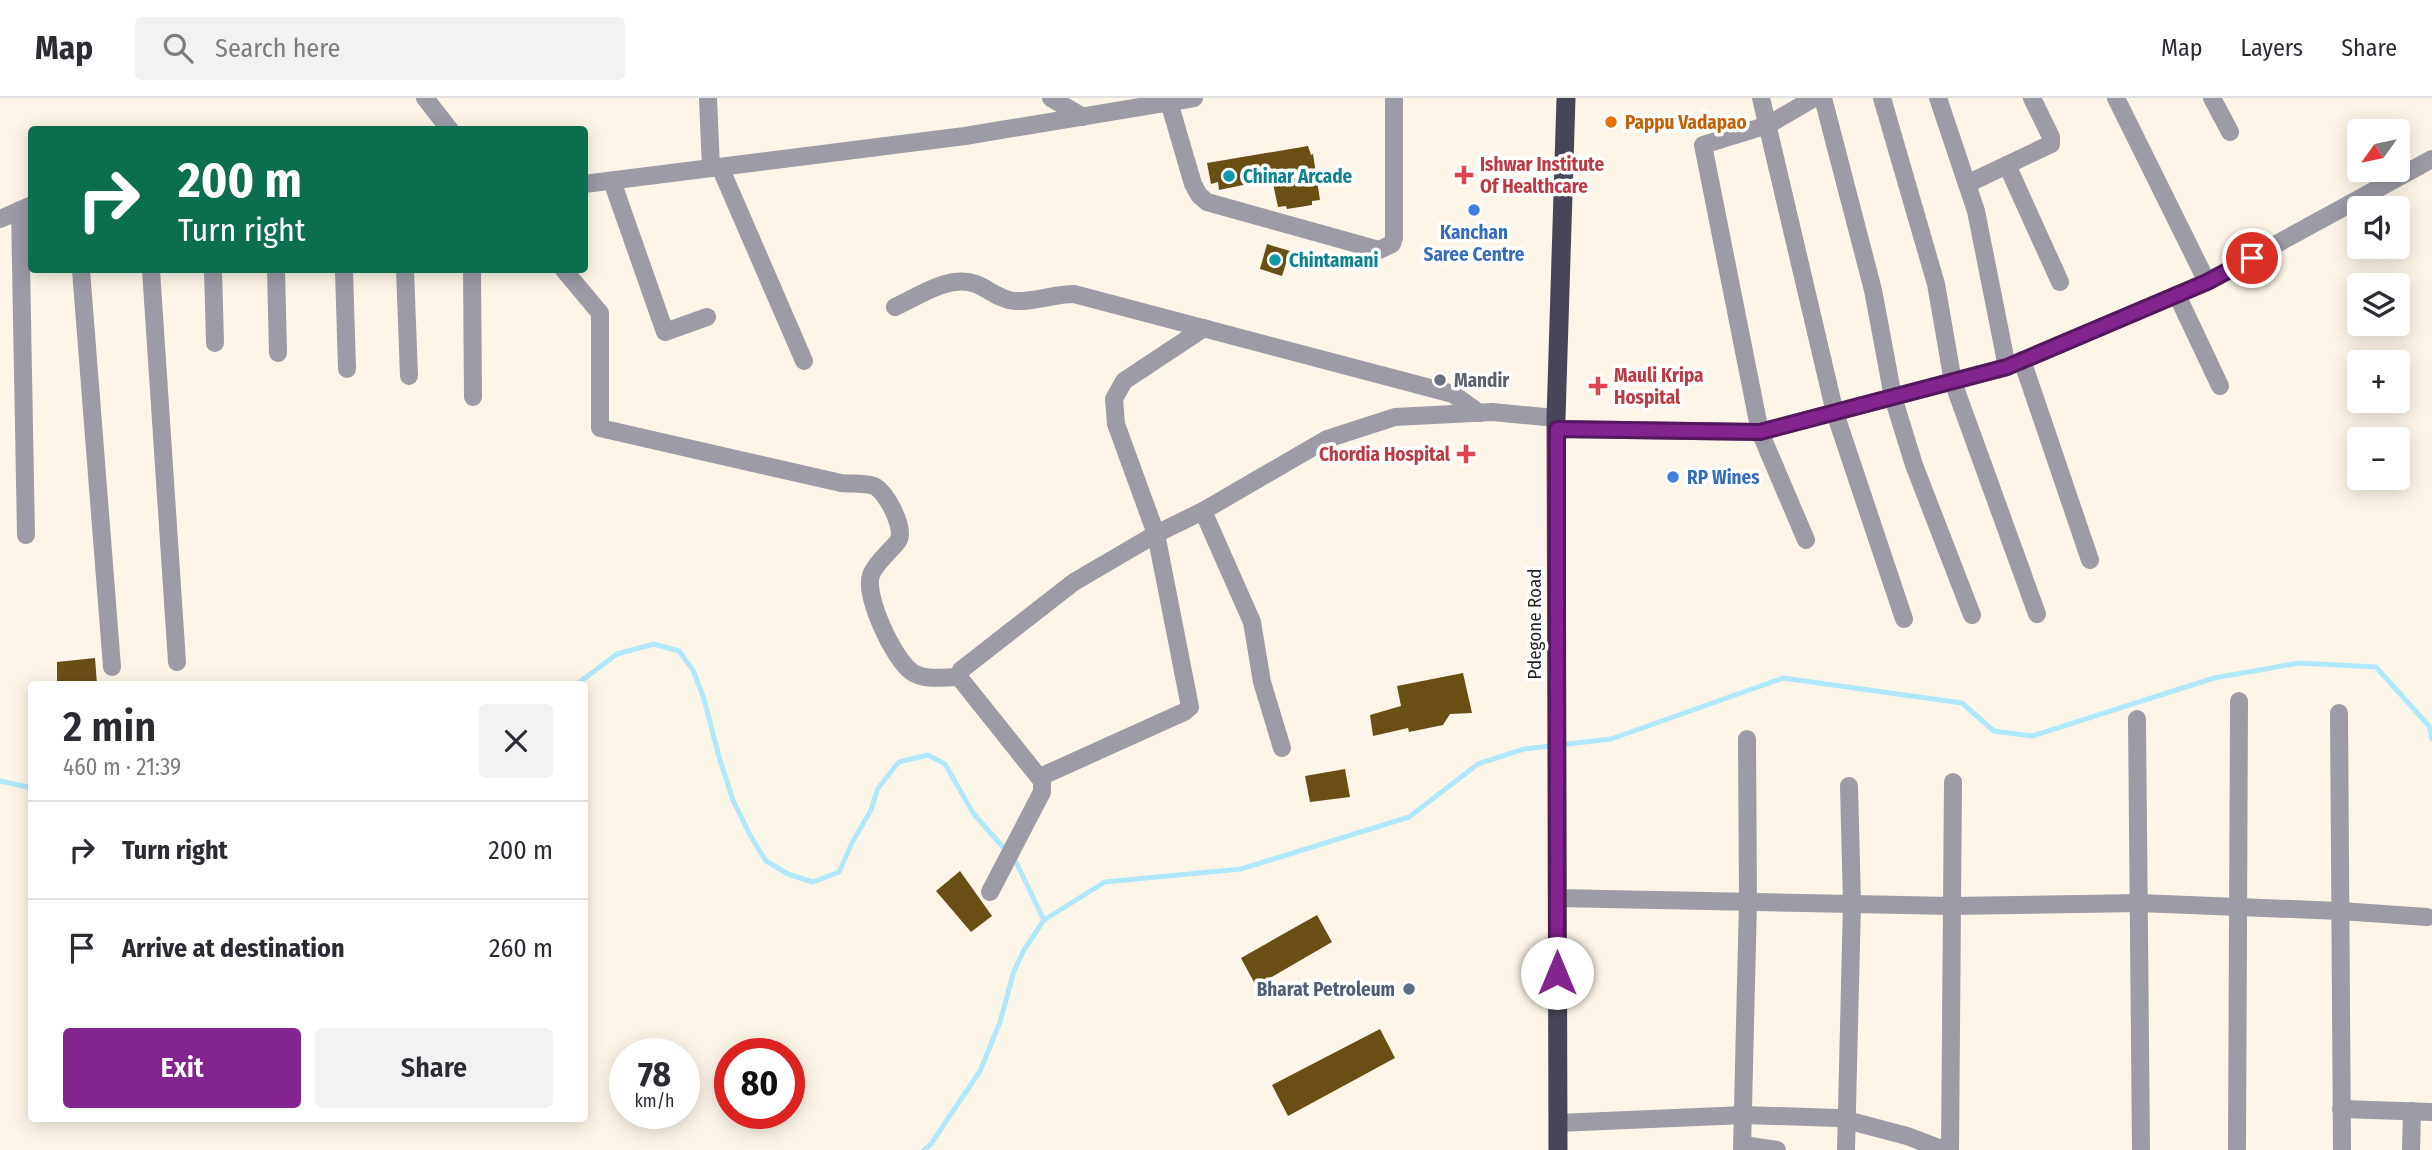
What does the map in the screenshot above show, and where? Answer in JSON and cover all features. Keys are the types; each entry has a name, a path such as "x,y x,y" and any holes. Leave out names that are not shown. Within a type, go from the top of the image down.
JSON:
{"highway":[{"name":"Pdegone Road","path":"1558,1150 1557,424 1566,98"}],"street":[{"path":"425,98 447,126"},
{"path":"708,98 715,168 804,361"},
{"path":"1051,98 1083,117"},
{"path":"588,184 965,136 1194,98"},
{"path":"1170,102 1193,184 1207,202 1379,250 1392,244 1394,237 1394,98"},
{"path":"1761,98 1835,413 1904,619"},
{"path":"1806,540 1760,432 1703,145 1768,125 1814,98"},
{"path":"1823,98 1873,290 1893,397 1914,465 1972,615"},
{"path":"1882,98 1936,284 1952,382 2037,614"},
{"path":"1938,98 1976,211 2015,364 2090,560"},
{"path":"1967,184 2051,144 2051,137 2032,98"},
{"path":"2116,98 2207,282"},
{"path":"2212,98 2230,132"},
{"path":"959,677 961,670 1074,582 1327,439 1395,417 1479,413 1557,424 1760,432 1835,413 2015,364 2207,282 2432,159"},
{"path":"2007,165 2060,282"},
{"path":"612,181 665,332 707,317"},
{"path":"0,219 26,208 26,535"},
{"path":"81,273 112,667"},
{"path":"151,273 177,662"},
{"path":"213,273 215,344"},
{"path":"276,273 278,353"},
{"path":"344,273 347,369"},
{"path":"405,273 409,376"},
{"path":"472,273 473,397"},
{"path":"567,273 600,313 600,428 841,483 874,486 886,498 900,526 900,539 871,575 871,593 877,616 898,658 912,672 929,678 959,677"},
{"path":"895,307 945,283 960,281 975,284 1013,301 1074,294 1453,394 1479,413"},
{"path":"2177,295 2220,386"},
{"path":"1040,777 1184,712 1190,706 1156,534 1115,424 1114,399 1124,381 1204,328"},
{"path":"1203,510 1252,622 1257,639 1262,682 1282,748"},
{"path":"959,677 1042,781 1042,792 990,892"},
{"path":"2237,1150 2239,701"},
{"path":"2339,713 2342,1150"},
{"path":"2137,719 2141,1150"},
{"path":"1748,739 1743,1147 1777,1150"},
{"path":"1558,1123 1744,1115 1839,1118 1947,1150 1953,782"},
{"path":"1846,1150 1852,903 1849,786"},
{"path":"1557,898 1952,906 2138,903 2427,917"},
{"path":"2342,1109 2432,1112"},
{"path":"2412,1111 2412,1150"}],"building":[{"name":"Chinar Arcade","path":"1308,146 1311,155 1313,154 1320,200 1312,201 1312,205 1287,209 1286,206 1278,207 1272,179 1219,190 1218,182 1211,184 1207,163"},
{"name":"Chintamani","path":"1267,244 1290,251 1282,276 1260,269"},
{"path":"95,658 97,681 57,681 57,662"},
{"path":"1463,673 1472,713 1450,714 1443,725 1409,732 1408,728 1373,736 1370,715 1401,706 1397,686"},
{"path":"1345,769 1350,797 1310,802 1305,776"},
{"path":"960,871 992,916 971,932 936,891"},
{"path":"1317,915 1332,942 1256,986 1241,958"},
{"path":"1380,1029 1395,1058 1288,1116 1272,1085"}],"waterway":[{"path":"581,681 617,654 654,644 679,651 693,670 733,800 750,835 766,861 788,874 813,882 839,872 871,810 878,788 899,762 928,755 945,764 973,813 1016,862 1044,920"},
{"path":"924,1150 931,1144 980,1071 1000,1022 1014,971 1044,920 1105,882 1241,869 1409,817 1478,764 1524,749 1611,739 1783,678 1962,703 1994,731 2032,736 2214,678 2299,663 2376,667 2429,726 2432,739"},
{"path":"0,781 28,787"}],"place":[{"name":"Pappu Vadapao","path":"1611,122"},
{"name":"Ishwar Institute Of Healthcare","path":"1464,175"},
{"name":"Chinar Arcade","path":"1229,176"},
{"name":"Kanchan Saree Centre","path":"1474,210"},
{"name":"Chintamani","path":"1275,260"},
{"name":"Mandir","path":"1440,380"},
{"name":"Mauli Kripa Hospital","path":"1598,386"},
{"name":"Chordia Hospital","path":"1466,454"},
{"name":"RP Wines","path":"1673,477"},
{"name":"Bharat Petroleum","path":"1409,989"}],"route":[{"path":"1557,973 1557,429 1760,432 2007,367 2207,282 2252,258"}]}
